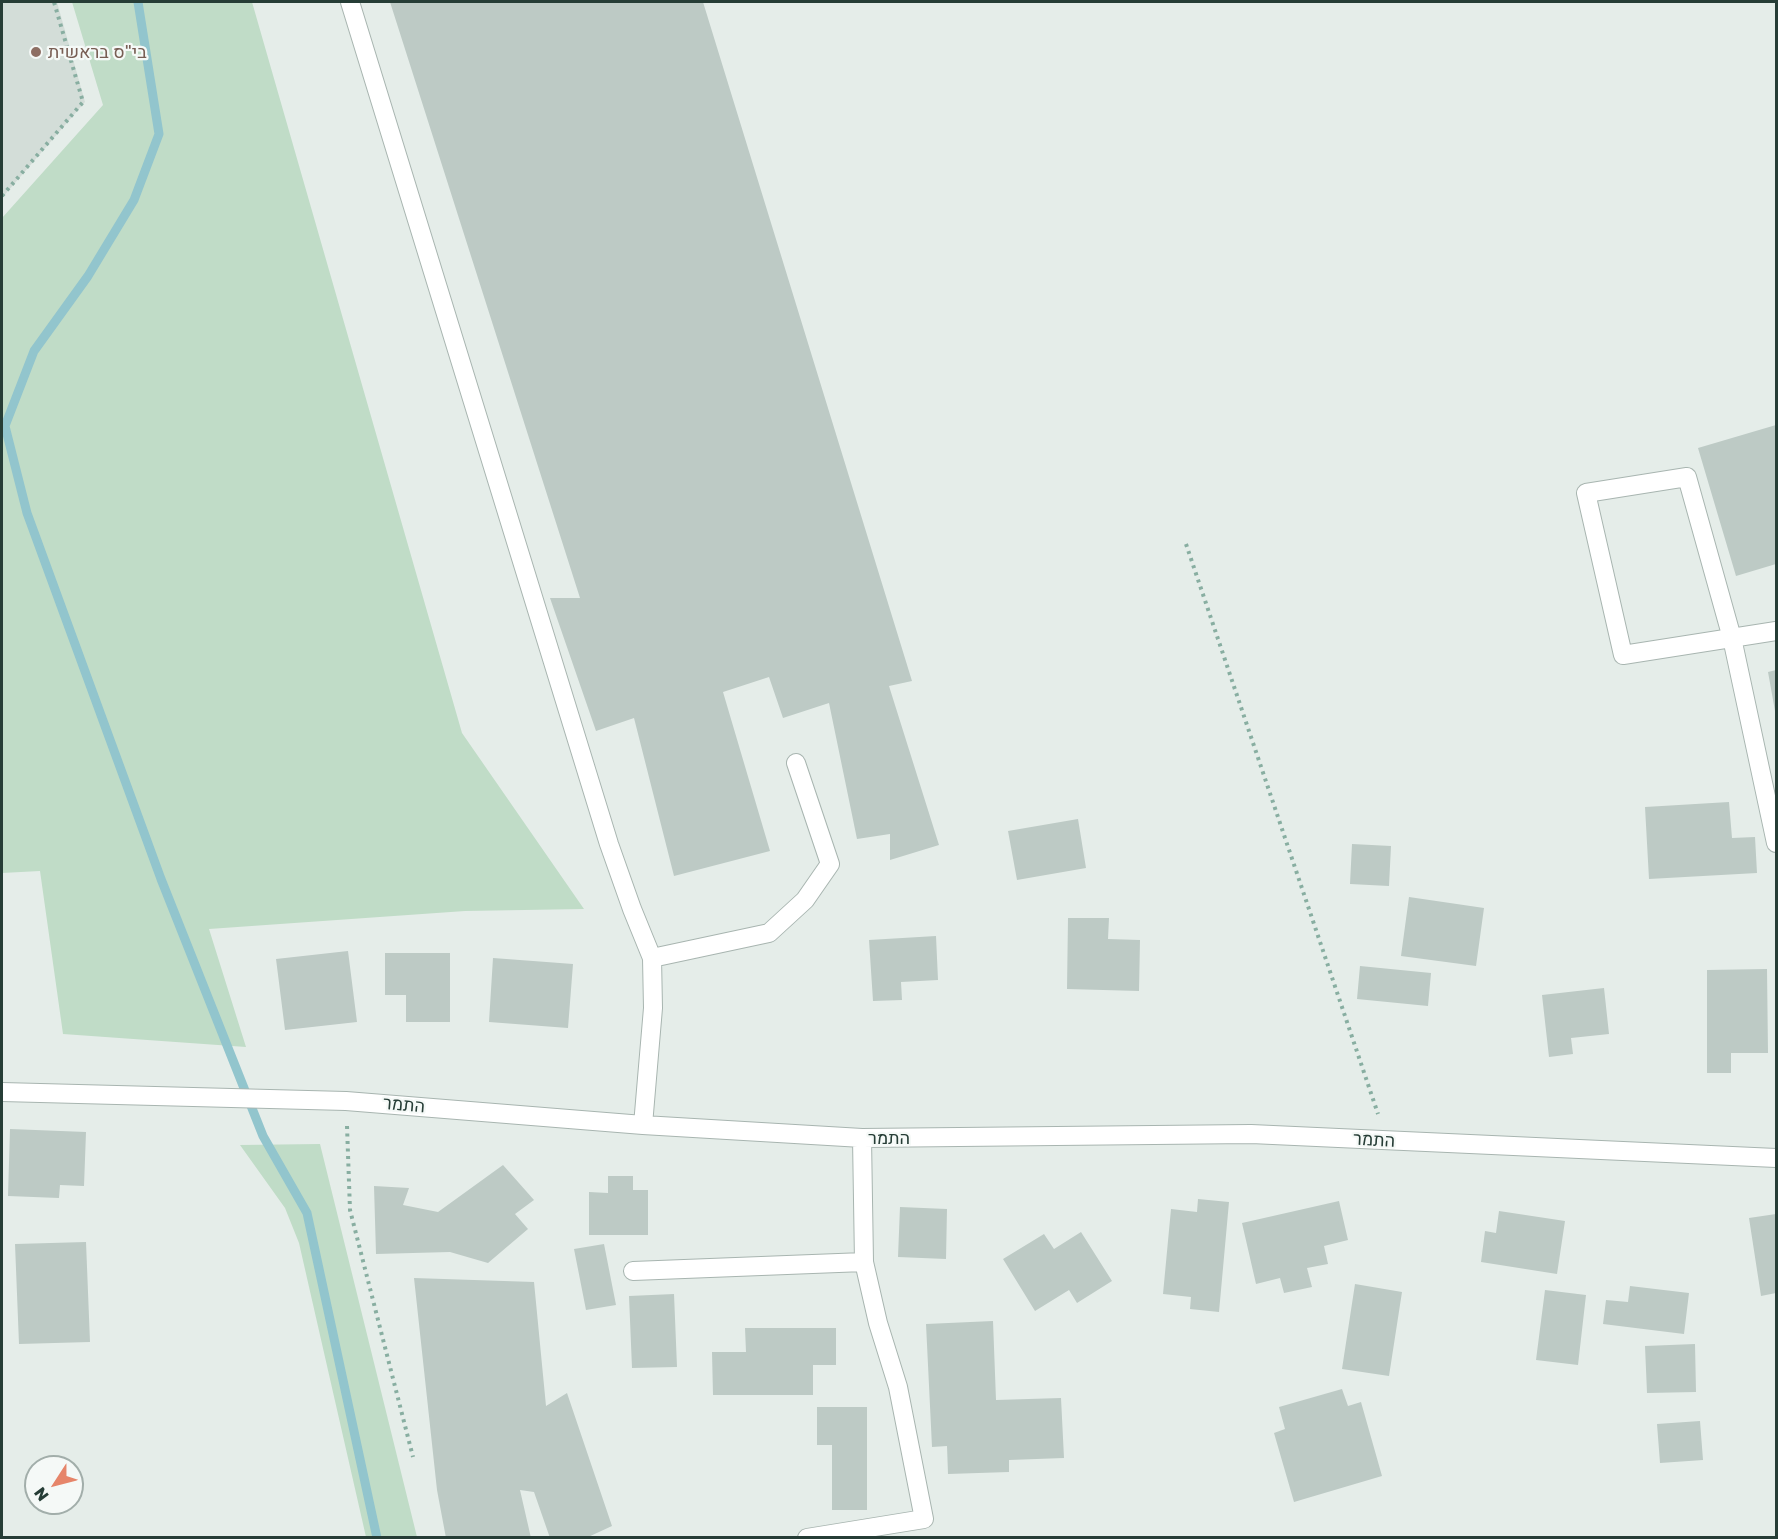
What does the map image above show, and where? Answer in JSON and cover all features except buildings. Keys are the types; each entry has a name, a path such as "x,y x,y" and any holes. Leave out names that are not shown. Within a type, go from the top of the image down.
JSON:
{"street":[{"path":"350,2 609,844 652,958 653,1008 643,1125"},
{"path":"1776,631 1732,638 1623,655 1586,493 1688,477 1732,638 1776,843"},
{"path":"652,958 769,933 805,900 830,864 796,763"},
{"name":"התמר","path":"2,1092 346,1101 643,1125 862,1138 1251,1134 1776,1158"},
{"path":"807,1538 924,1519 897,1388 878,1323 864,1262 862,1138"},
{"path":"633,1271 864,1262"}],"path":[{"path":"2,196 83,102 54,2"},
{"path":"1186,544 1387,1141"},
{"path":"346,1101 350,1210 412,1457"}],"shaded area":[{"name":"בי\"ס בראשית","path":"2,2 57,2 85,102 2,198"}],"green space":[{"path":"72,2 252,2 462,733 584,909 465,911 209,929 246,1047 63,1034 40,871 2,873 2,218 103,105"},
{"path":"320,1144 417,1537 366,1537 299,1243 285,1208 240,1145"}],"waterway":[{"path":"138,2 159,134 134,200 88,276 34,351 5,426 27,513 161,879 263,1136 307,1213 377,1538"}],"place":[{"name":"בי\"ס בראשית","path":"36,52"}]}
